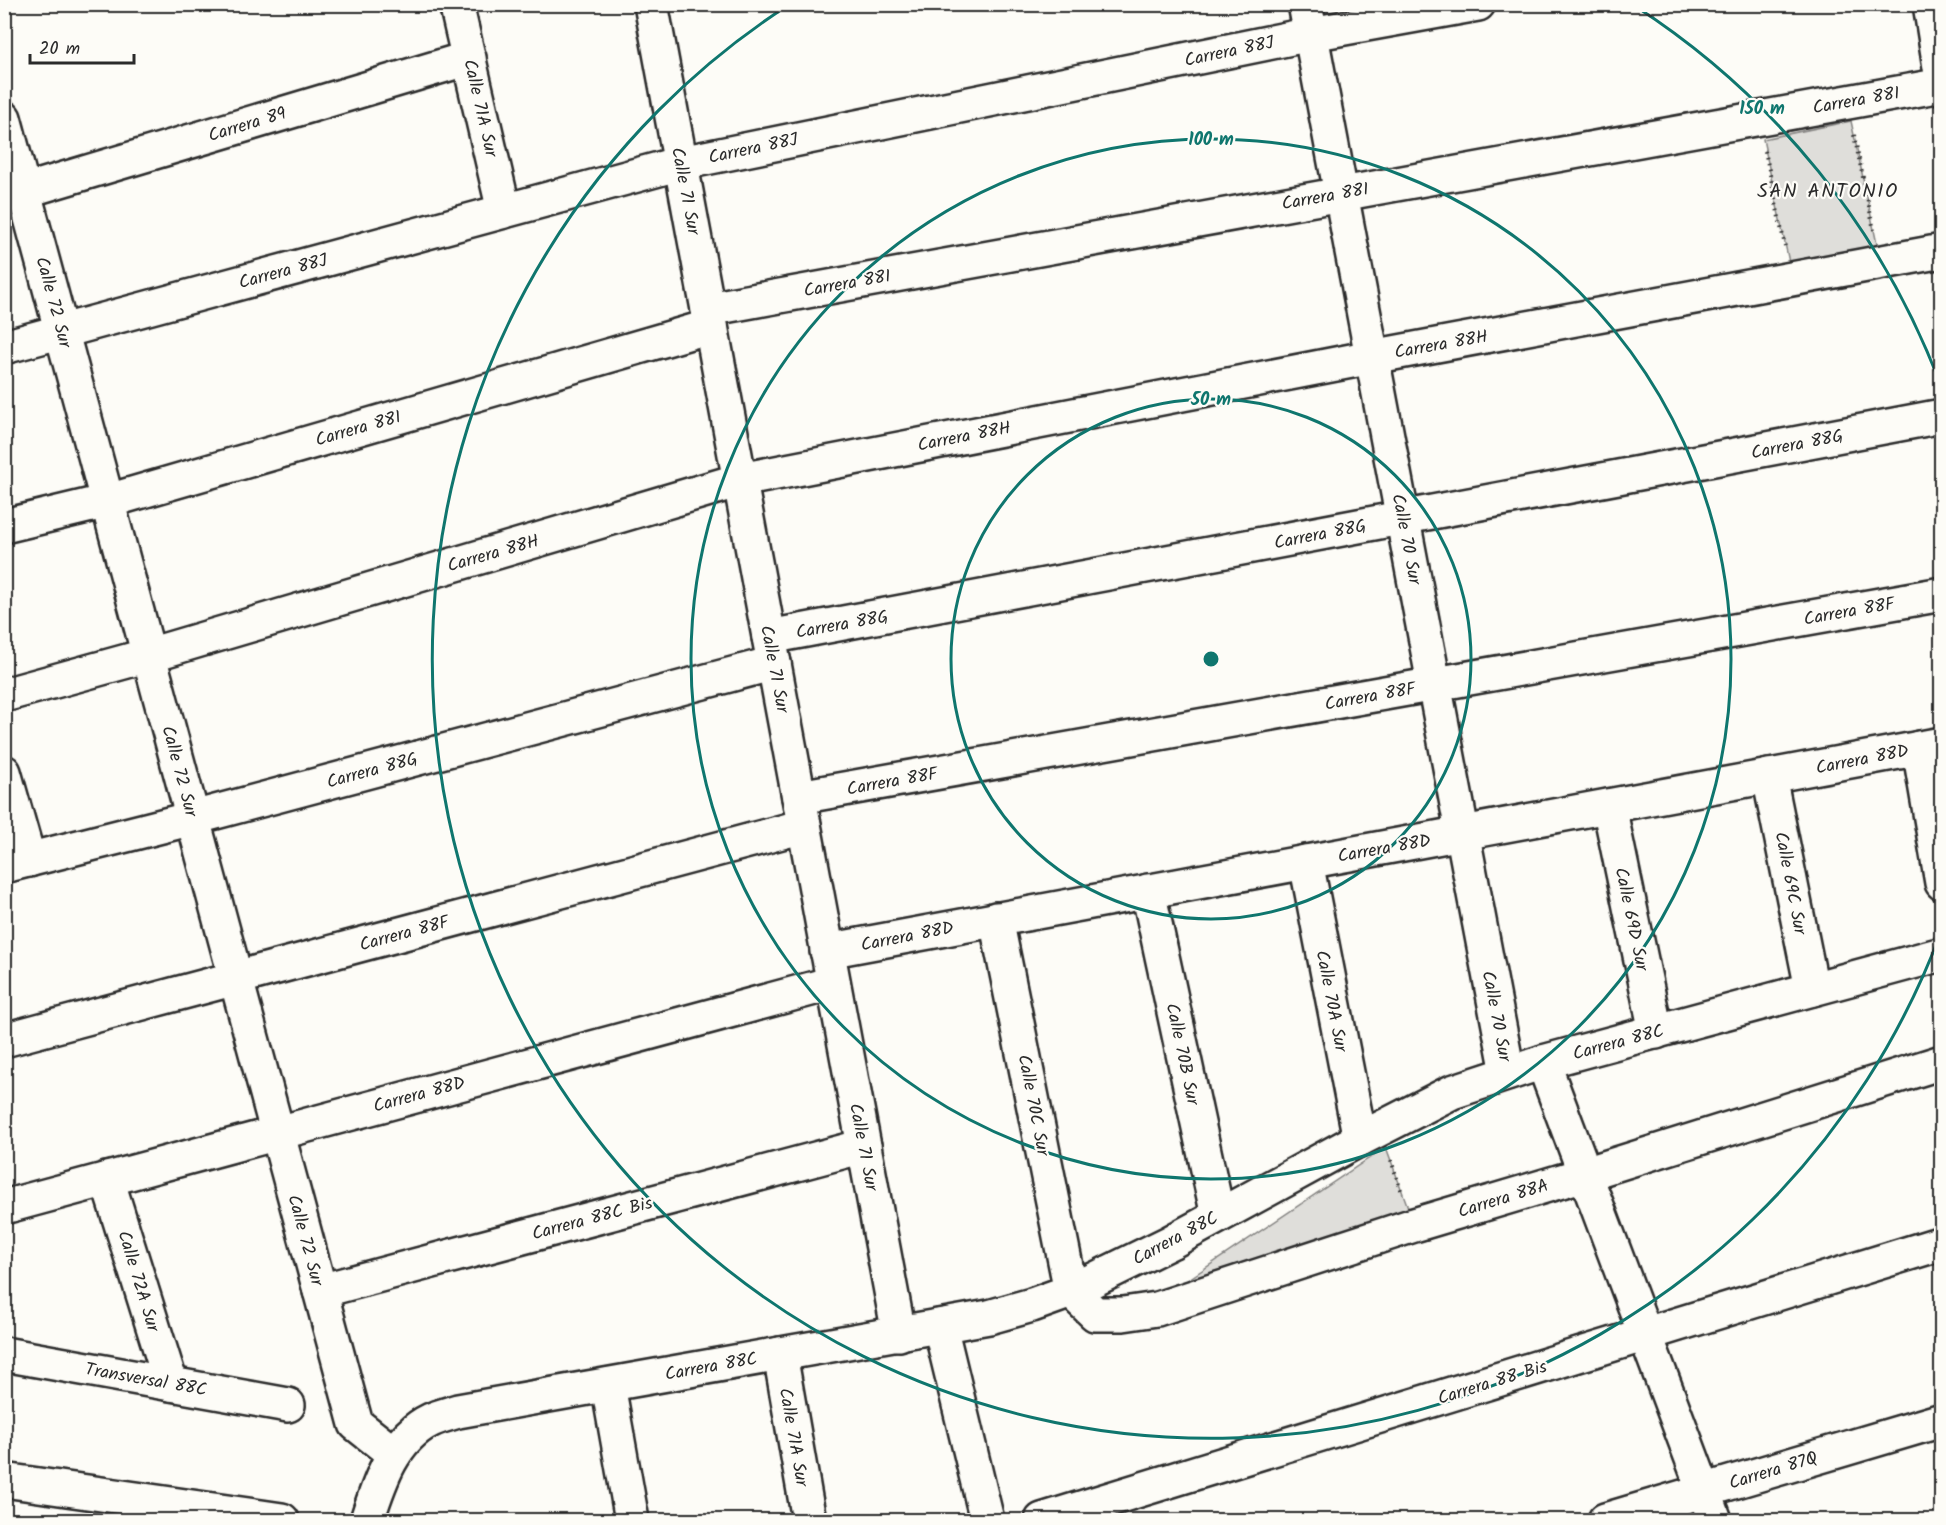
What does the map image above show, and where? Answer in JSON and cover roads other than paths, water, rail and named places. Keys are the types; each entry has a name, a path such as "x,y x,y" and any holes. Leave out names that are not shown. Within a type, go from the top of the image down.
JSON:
{"street":[{"name":"Calle 71A Sur","path":"456,4 504,211"},
{"name":"Calle 71 Sur","path":"651,4 899,1334"},
{"name":"Carrera 88J","path":"4,347 681,163 1308,19 1478,4"},
{"path":"1930,4 1941,82"},
{"name":"Calle 70 Sur","path":"1308,19 1508,1073"},
{"name":"Carrera 89","path":"24,191 469,58"},
{"name":"Carrera 88I","path":"4,526 108,501 710,317 1341,194 1848,102 1941,82"},
{"name":"Calle 72 Sur","path":"4,118 356,1424 394,1454"},
{"name":"Carrera 88H","path":"4,695 149,655 740,480 1372,357 1941,251"},
{"name":"Carrera 88G","path":"17,863 192,818 771,650 1403,518 1941,416"},
{"name":"Carrera 88F","path":"4,1040 236,978 801,812 1434,684 1941,594"},
{"path":"1930,746 1941,883"},
{"name":"Carrera 88D","path":"827,951 1930,746"},
{"path":"4,772 17,863"},
{"name":"Calle 69C Sur","path":"1769,776 1812,990"},
{"name":"Calle 69D Sur","path":"1609,806 1656,1032"},
{"name":"Calle 70A Sur","path":"1306,862 1370,1134"},
{"name":"Calle 70B Sur","path":"1148,891 1218,1216"},
{"name":"Calle 70C Sur","path":"996,920 1071,1291"},
{"name":"Carrera 88C","path":"367,1521 382,1476 394,1454 411,1433 430,1420 458,1411 989,1317 1071,1291 1171,1242 1452,1092 1543,1062 1941,954"},
{"name":"Carrera 88D","path":"4,1207 833,983"},
{"name":"Calle 70 Sur","path":"1543,1062 1709,1506"},
{"name":"Carrera 88A","path":"1071,1291 1095,1314 1123,1314 1157,1309 1413,1225 1585,1174 1941,1062"},
{"name":"Carrera 88C Bis","path":"320,1291 864,1146"},
{"name":"Calle 72A Sur","path":"107,1179 171,1384"},
{"name":"Carrera 88 Bis","path":"1042,1521 1941,1243"},
{"path":"940,1326 987,1521"},
{"name":"Transversal 88C","path":"6,1350 288,1405"},
{"name":"Calle 71A Sur","path":"780,1354 809,1521"},
{"path":"608,1385 632,1521"},
{"name":"Carrera 87Q","path":"1605,1521 1709,1506 1941,1420"},
{"path":"4,1480 282,1521"}],"district":[{"name":"SAN ANTONIO","path":"1828,190"}]}
